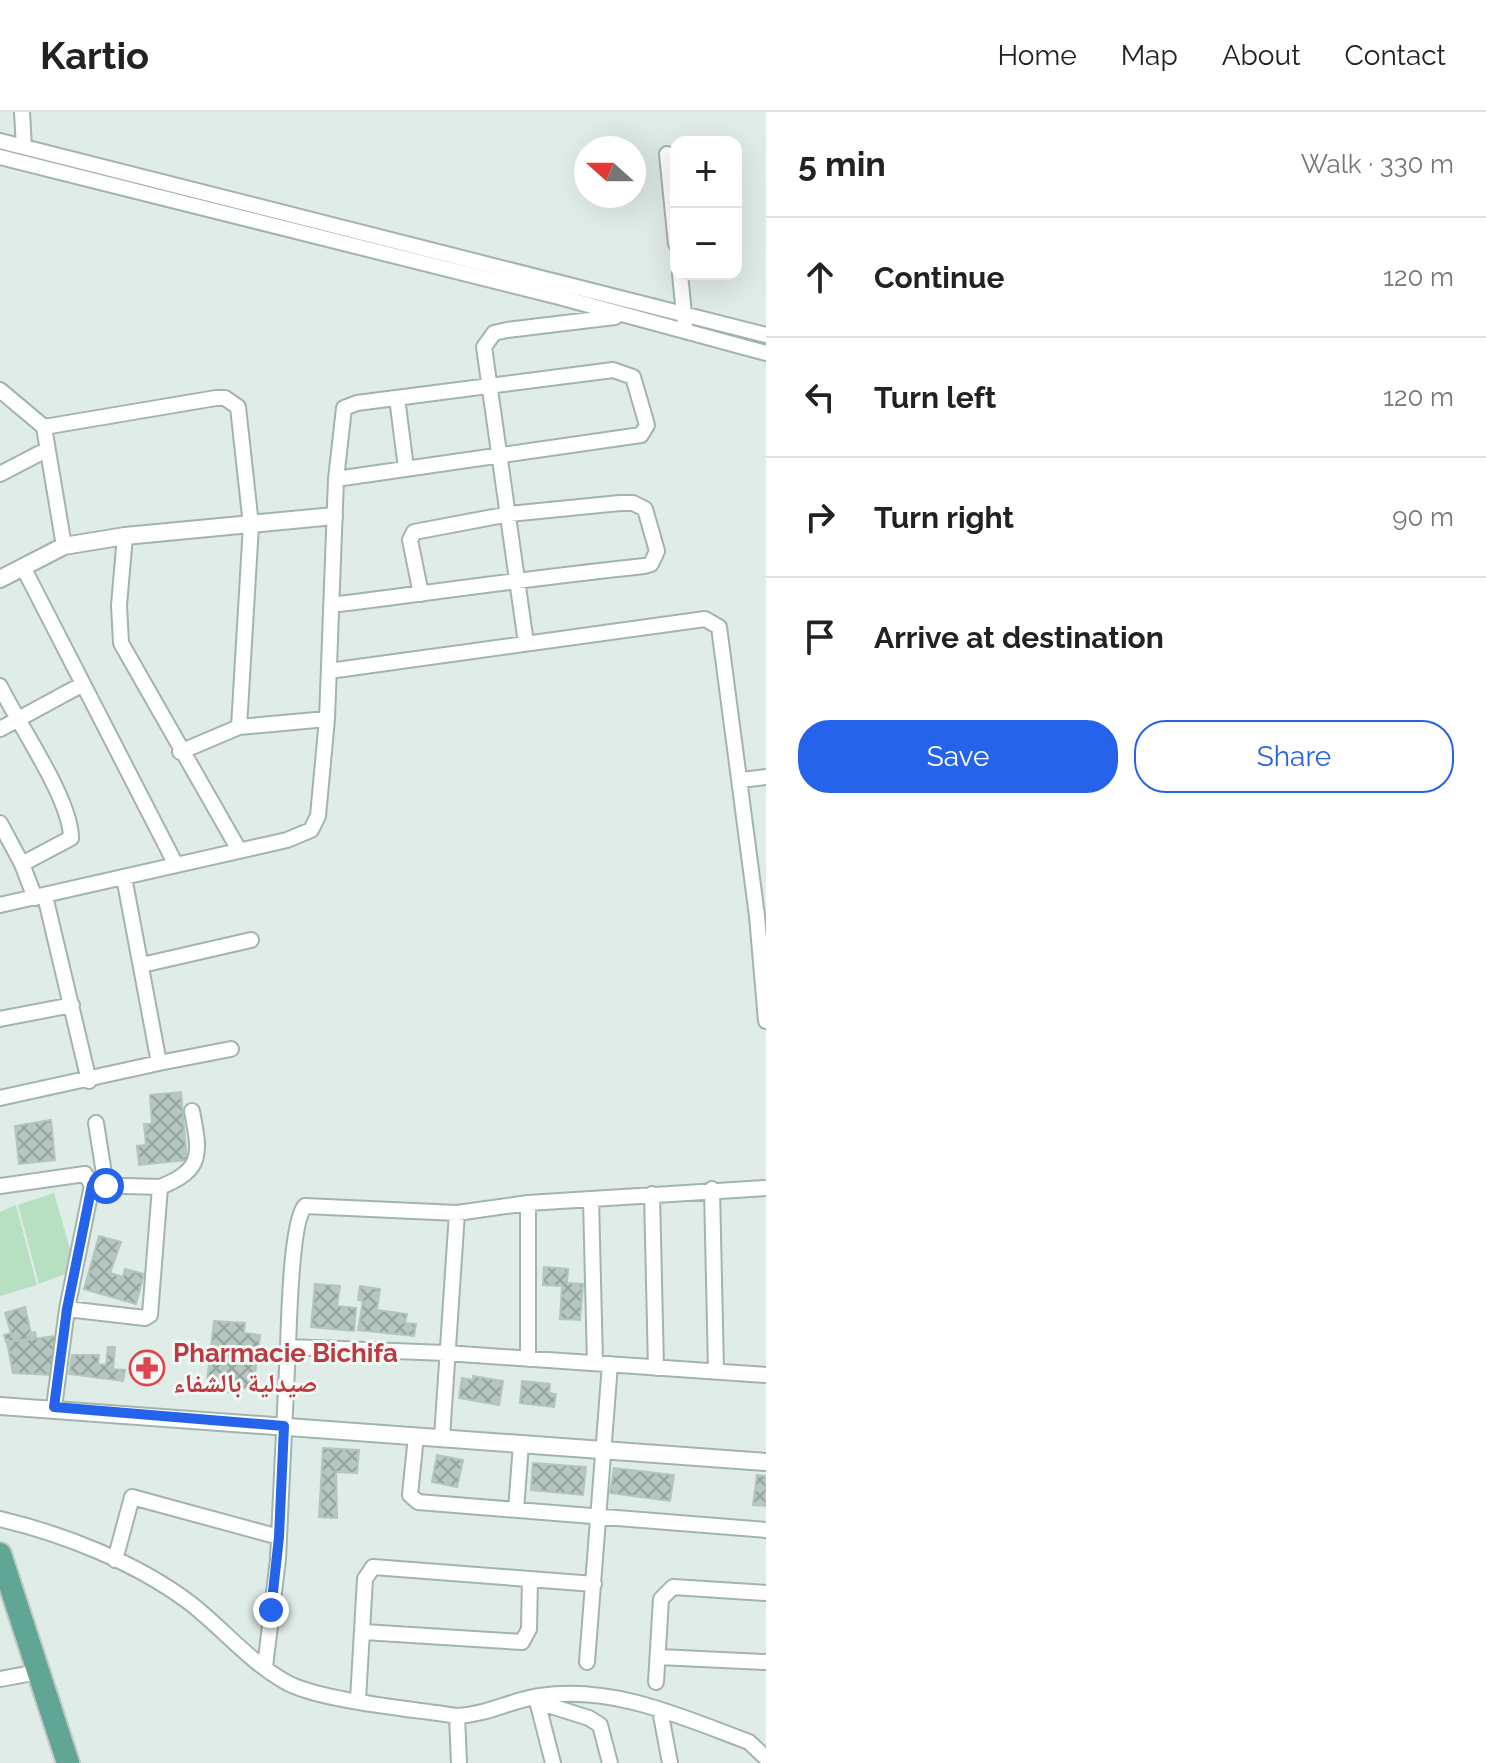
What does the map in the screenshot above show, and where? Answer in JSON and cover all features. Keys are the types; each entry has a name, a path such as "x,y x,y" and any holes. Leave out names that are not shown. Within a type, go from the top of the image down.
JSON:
{"main road":[{"path":"0,1554 68,1763"}],"street":[{"path":"22,112 24,147"},
{"path":"0,141 766,335"},
{"path":"667,154 672,208"},
{"path":"0,157 766,353"},
{"path":"681,280 686,332"},
{"path":"526,643 484,347 494,333 627,316"},
{"path":"0,905 305,835 311,830 318,816 327,719 336,479 344,408 489,385 620,371 636,381 647,425 641,435 336,479"},
{"path":"0,391 44,427 64,546"},
{"path":"44,427 225,398 238,407 251,525 239,727"},
{"path":"397,398 406,468"},
{"path":"0,474 46,450"},
{"path":"331,605 421,594 517,580 644,566 651,564 657,551 648,517 641,505 620,503 509,514 414,532 410,540 421,594"},
{"path":"0,579 64,546 125,536 334,516"},
{"path":"125,536 119,605 121,643 180,752 239,850"},
{"path":"23,567 175,863"},
{"path":"329,671 712,621 719,627 723,642 762,915 766,1021"},
{"path":"0,729 83,684"},
{"path":"0,686 48,774 71,829 67,843 22,864"},
{"path":"180,752 239,727 327,719"},
{"path":"741,780 766,777"},
{"path":"0,823 40,897 72,1005 89,1081"},
{"path":"124,877 159,1063"},
{"path":"142,965 251,940"},
{"path":"0,1019 72,1005"},
{"path":"0,1098 231,1049"},
{"path":"0,1186 85,1174 99,1186 160,1187 181,1179 196,1162 198,1139 192,1111"},
{"path":"54,1407 67,1309 99,1186 96,1123"},
{"path":"67,1309 145,1318 150,1315 160,1187"},
{"path":"265,1667 279,1537 288,1347 301,1208 312,1204 457,1213 528,1203 766,1188"},
{"path":"712,1189 716,1371"},
{"path":"652,1194 656,1368"},
{"path":"587,1662 604,1450 602,1363 591,1199"},
{"path":"528,1203 528,1359"},
{"path":"442,1437 457,1213"},
{"path":"288,1347 446,1353 766,1375"},
{"path":"0,1406 54,1407 766,1462"},
{"path":"416,1436 410,1495 413,1500 766,1530"},
{"path":"516,1510 521,1444"},
{"path":"115,1560 132,1497 279,1537"},
{"path":"0,1519 27,1525 115,1560 187,1600 265,1667 284,1681 313,1693 457,1716 481,1715 537,1699 600,1693 766,1745"},
{"path":"358,1700 365,1579 373,1567 594,1584"},
{"path":"364,1632 522,1642 529,1629 530,1579"},
{"path":"656,1682 661,1599 667,1590 673,1587 766,1593"},
{"path":"659,1657 766,1662"},
{"path":"0,1679 38,1672"},
{"path":"537,1699 553,1763"},
{"path":"537,1699 600,1725 605,1733 610,1763"},
{"path":"660,1710 670,1763"},
{"path":"457,1716 459,1763"},
{"path":"749,1742 766,1758"}],"green space":[{"path":"54,1193 76,1270 39,1284 18,1205"},
{"path":"16,1205 37,1285 0,1296 0,1212"}],"building":[{"path":"181,1092 187,1160 139,1165 137,1146 146,1145 144,1124 152,1124 150,1095"},
{"path":"51,1120 55,1160 19,1164 15,1126"},
{"path":"99,1236 121,1242 110,1273 123,1277 125,1269 144,1274 136,1304 84,1289"},
{"path":"544,1267 568,1269 567,1283 583,1284 580,1320 560,1319 562,1286 543,1285"},
{"path":"315,1284 340,1286 337,1306 356,1308 354,1331 311,1327"},
{"path":"360,1286 380,1289 377,1310 407,1314 405,1323 416,1324 414,1336 358,1330 363,1301 358,1300"},
{"path":"25,1307 31,1333 35,1332 36,1338 6,1342 4,1335 11,1333 5,1313"},
{"path":"214,1321 245,1323 244,1333 260,1335 253,1389 235,1387 234,1393 206,1390"},
{"path":"57,1336 53,1375 13,1373 7,1342"},
{"path":"108,1347 115,1347 113,1369 125,1370 123,1381 69,1374 72,1355 99,1355 98,1364 106,1365"},
{"path":"473,1376 503,1381 499,1405 459,1398 462,1378 473,1380"},
{"path":"522,1381 550,1384 549,1393 556,1394 554,1407 520,1403"},
{"path":"323,1448 359,1450 357,1473 336,1472 337,1518 319,1517"},
{"path":"437,1455 463,1460 457,1487 432,1482"},
{"path":"533,1463 586,1467 583,1495 531,1490"},
{"path":"614,1468 674,1475 670,1501 610,1493"},
{"path":"757,1475 766,1476 766,1506 753,1505"}],"place":[{"name":"Pharmacie Bichifa صيدلية بالشفاء","path":"147,1368"}],"route":[{"path":"106,1186 92,1185 67,1309 54,1407 284,1426 278,1559 271,1610"}]}
